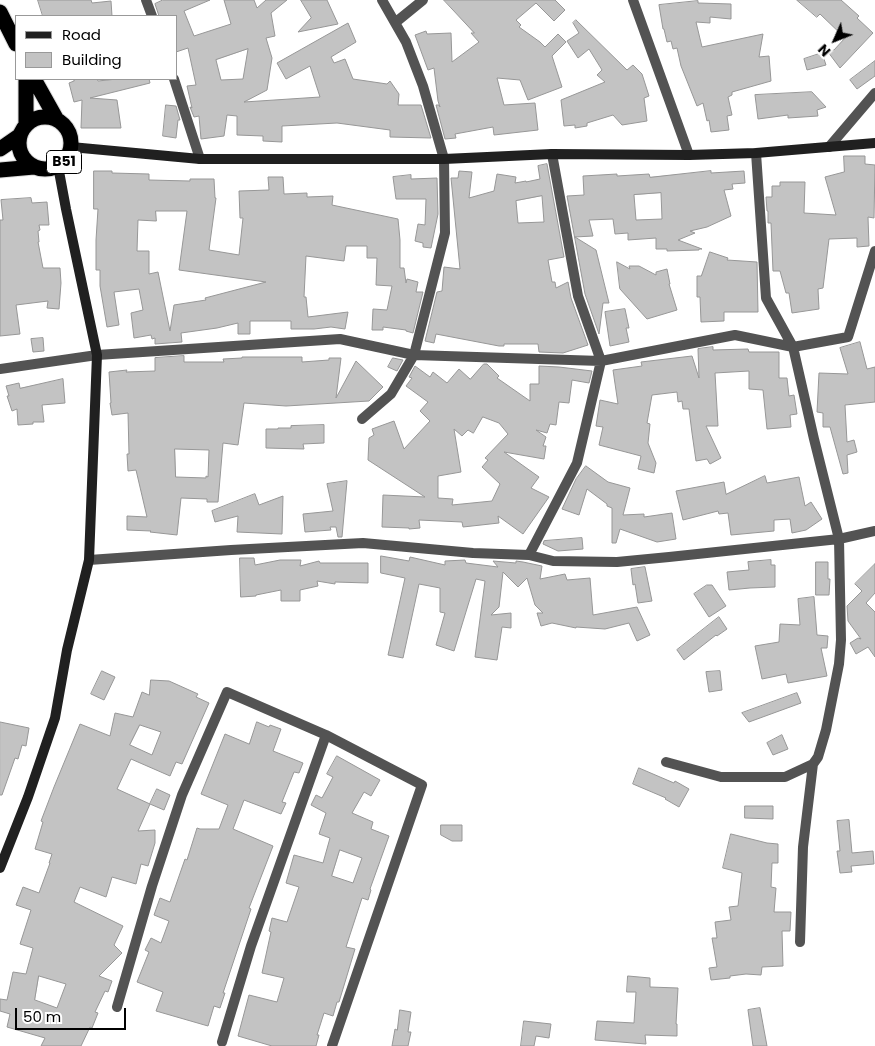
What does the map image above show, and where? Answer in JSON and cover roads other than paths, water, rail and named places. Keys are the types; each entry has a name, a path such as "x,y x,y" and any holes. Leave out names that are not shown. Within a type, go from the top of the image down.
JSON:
{"highway":[{"path":"0,12 15,42"},
{"name":"B51","path":"26,80 23,131 19,149 25,160 34,167"},
{"name":"B51","path":"0,170 34,167 47,170 58,166 69,154 71,147 70,136 66,127 57,120 35,80"},
{"path":"0,149 37,118 47,117 57,120"}],"street":[{"path":"146,0 152,15"},
{"path":"362,419 391,394 414,355 445,233 444,159 423,86 406,42 382,0"},
{"path":"396,22 423,0"},
{"path":"633,0 689,155"},
{"path":"174,80 200,159"},
{"path":"829,147 875,92"},
{"path":"71,147 200,159 444,159 552,154 689,155 756,153 875,143"},
{"path":"756,153 766,298 793,347 839,539 840,656 826,730 818,757 813,764 803,847 800,942"},
{"path":"530,555 577,463 601,361 578,296 552,154"},
{"path":"0,868 28,797 55,718 66,650 90,560 97,355 58,166"},
{"path":"0,369 97,355 340,340 414,355 601,361 734,334 793,347 848,337 875,251"},
{"path":"90,560 363,543 473,553 530,555 553,561 617,562 839,539 875,531"},
{"path":"117,1007 152,886 182,794 227,692 326,736 422,785 332,1046"},
{"path":"222,1042 251,946 326,736"},
{"path":"666,762 720,777 785,777 813,764"}]}
